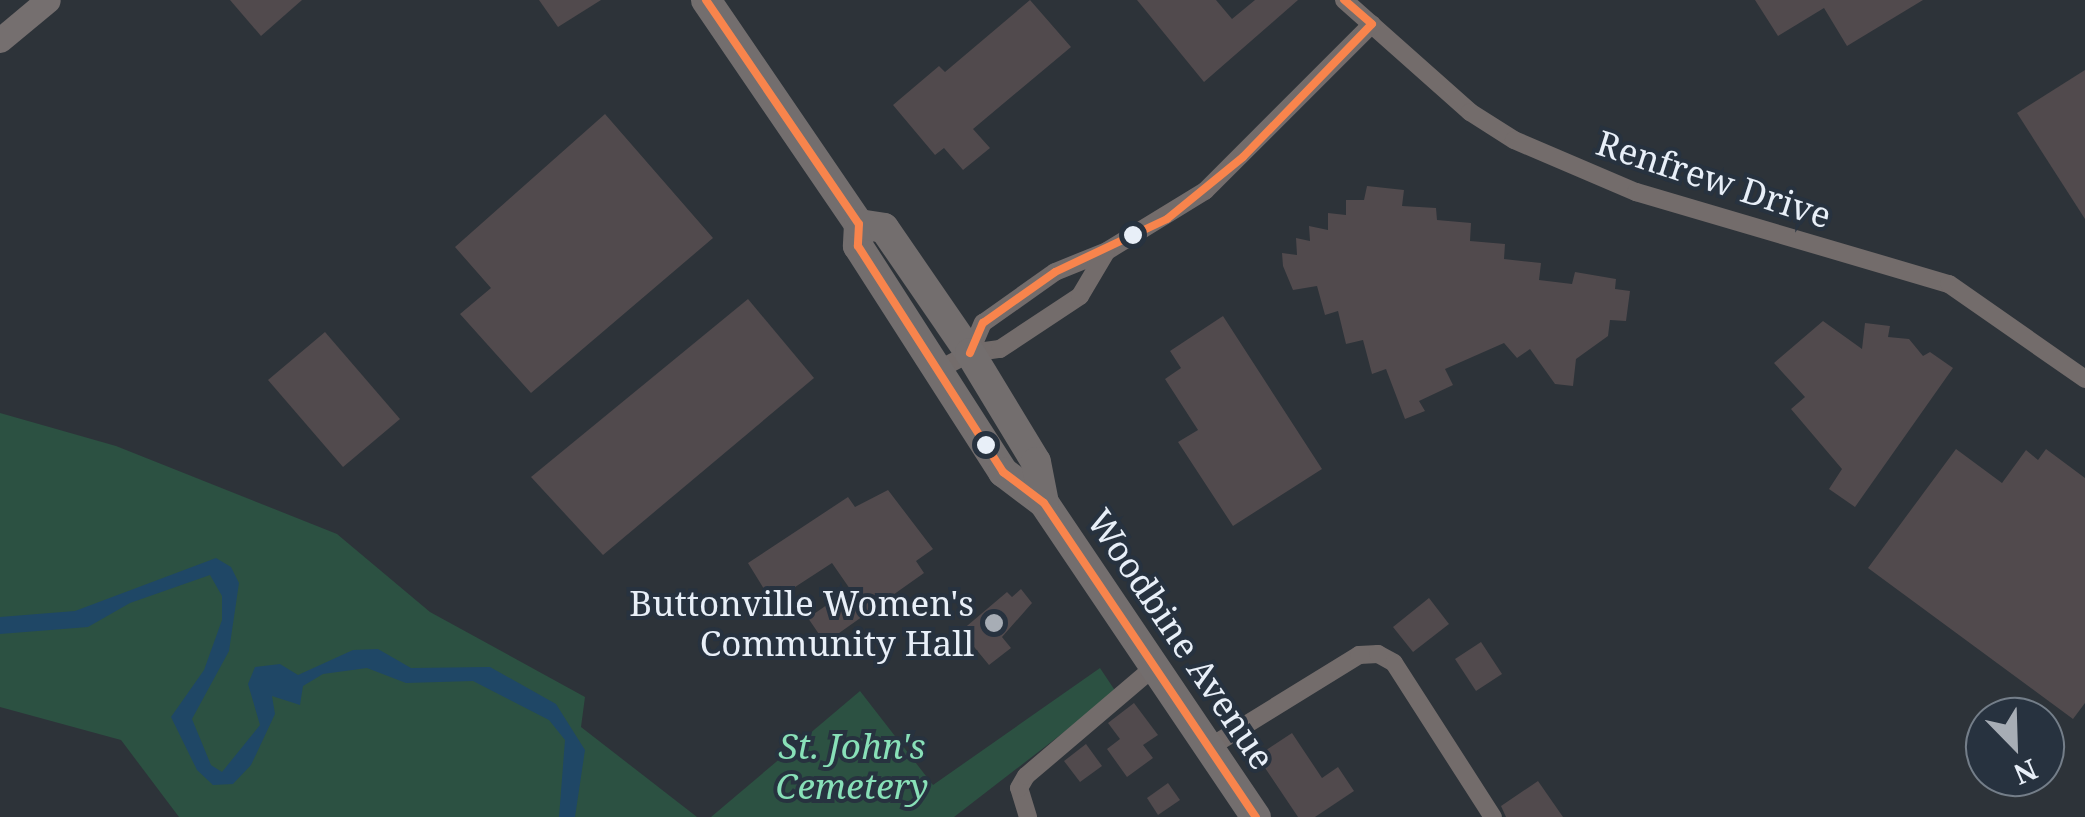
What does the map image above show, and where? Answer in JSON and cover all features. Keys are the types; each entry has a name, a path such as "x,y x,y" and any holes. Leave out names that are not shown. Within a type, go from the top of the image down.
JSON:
{"main road":[{"path":"0,40 48,0"},
{"name":"Woodbine Avenue","path":"706,0 860,224 858,246 1003,472 1044,503 1256,817"},
{"name":"Woodbine Avenue","path":"860,224 884,228 970,353 1036,462 1044,503"}],"street":[{"name":"Renfrew Drive","path":"1344,0 1470,112 1514,140 1636,192 1949,284 2085,379"},
{"path":"970,353 984,323 1055,272 1107,252 1205,190 1372,24"},
{"path":"938,370 970,353 1000,348 1080,296 1107,252"},
{"path":"1210,747 1359,655 1378,654 1394,663 1492,817"},
{"path":"1028,817 1018,788 1026,776 1154,666"}],"green space":[{"path":"0,413 116,446 337,534 430,612 585,697 581,727 697,817 179,817 121,740 0,707"},
{"name":"St. John's Cemetery","path":"1100,668 1116,692 954,817 711,817 860,691 933,785"}],"water":[{"path":"216,558 231,567 239,583 229,651 192,719 211,765 222,772 260,725 248,684 255,667 280,664 298,675 353,650 378,649 411,668 490,667 556,704 585,750 575,817 559,817 565,740 549,720 473,681 406,683 367,668 323,674 303,686 300,705 272,696 275,714 251,765 233,784 213,785 197,770 171,717 204,670 222,620 222,596 210,575 130,603 88,627 0,634 0,617 75,611"}],"building":[{"path":"230,0 302,0 261,36"},
{"path":"539,0 601,0 558,27"},
{"path":"1030,0 1071,47 973,129 990,148 963,170 944,148 935,155 893,105 939,66 945,72"},
{"path":"1137,0 1216,0 1232,19 1255,0 1298,0 1204,82"},
{"path":"1755,0 1923,0 1847,46 1824,8 1778,36"},
{"path":"2085,70 2085,219 2017,113"},
{"path":"605,114 713,238 531,393 460,314 491,288 455,247"},
{"path":"1367,186 1404,190 1402,206 1436,208 1437,220 1471,223 1470,241 1505,244 1504,259 1541,263 1539,280 1572,284 1575,272 1616,279 1615,289 1630,291 1626,321 1610,320 1608,336 1576,359 1573,386 1555,384 1530,349 1517,358 1504,343 1445,369 1453,385 1419,401 1425,411 1405,419 1386,369 1372,374 1363,340 1346,344 1338,311 1325,315 1317,286 1293,290 1283,266 1282,253 1297,255 1296,238 1310,241 1309,226 1328,230 1328,213 1346,215 1346,200 1364,200"},
{"path":"748,299 814,378 603,555 531,477"},
{"path":"1223,316 1322,469 1233,526 1178,442 1198,430 1165,379 1181,368 1170,351"},
{"path":"1823,321 1862,349 1865,323 1890,326 1888,337 1909,339 1923,356 1930,352 1953,368 1855,507 1829,489 1842,469 1791,409 1805,397 1774,363"},
{"path":"325,332 400,419 343,467 268,380"},
{"path":"1956,449 2002,483 2026,450 2038,460 2046,449 2085,478 2085,703 2073,719 2065,713 2065,697 2043,697 1868,568"},
{"path":"888,490 933,549 916,561 924,573 825,643 808,618 850,589 832,563 772,602 748,563 848,497 855,507"},
{"name":"Buttonville Women's Community Hall","path":"1021,589 1032,603 1002,637 1011,648 989,665 961,631 1007,592 1012,597"},
{"path":"1429,598 1449,624 1413,652 1393,627"},
{"path":"1481,642 1502,674 1476,691 1455,659"},
{"path":"1134,703 1158,735 1143,745 1153,758 1127,777 1107,749 1120,739 1108,723"},
{"path":"1292,733 1322,778 1338,767 1354,791 1315,817 1298,817 1257,756"},
{"path":"1086,744 1102,766 1080,782 1064,761"},
{"path":"1538,781 1563,817 1506,817 1501,806"},
{"path":"1168,783 1180,800 1158,815 1147,798"}],"transit line":[{"path":"706,0 859,224 858,246 1003,472 1044,503 1256,817"},
{"path":"970,353 983,323 1055,272 1167,219 1243,157 1372,24 1344,0"}],"place":[{"name":"Buttonville Women's Community Hall","path":"994,623"}]}
